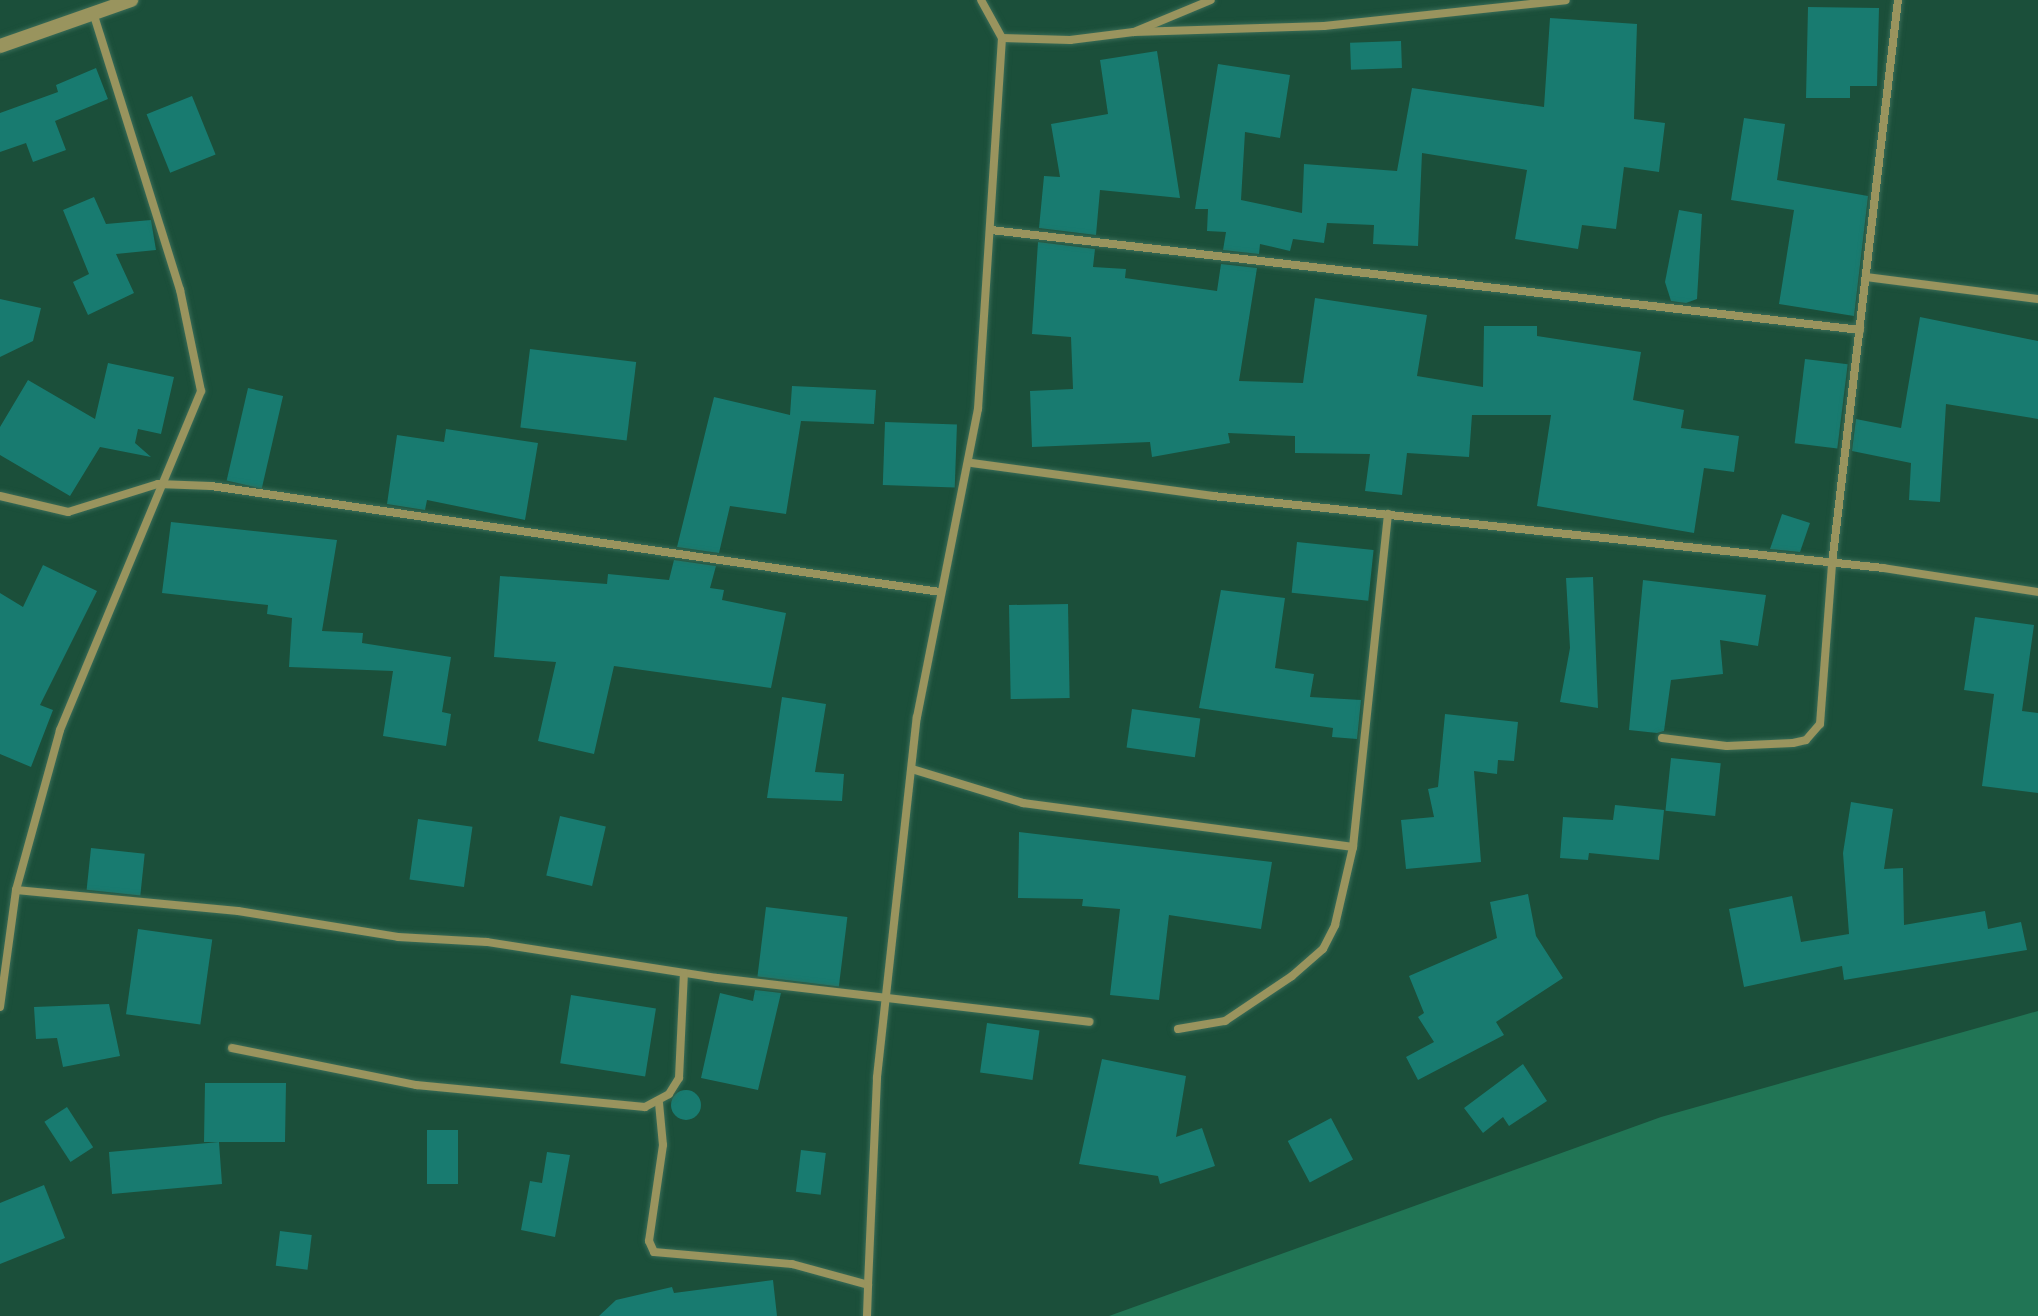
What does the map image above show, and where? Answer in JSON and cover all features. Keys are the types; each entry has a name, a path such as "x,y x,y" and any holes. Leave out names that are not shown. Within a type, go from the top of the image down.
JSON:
{"street":[{"path":"0,46 131,0"},
{"path":"867,1316 885,999 912,769 940,592 972,463 991,230 1002,38 981,0"},
{"path":"1134,32 1211,0"},
{"path":"1002,38 1070,40 1134,32 1324,26 1566,0"},
{"path":"1662,738 1727,746 1793,743 1815,733 1898,0"},
{"path":"0,1007 16,890 60,730 109,621 158,484 194,419 201,391 198,352 93,13"},
{"path":"991,230 1860,330"},
{"path":"1866,277 2038,299"},
{"path":"972,463 1832,564 2038,592"},
{"path":"0,496 68,512 158,484 211,486 940,592"},
{"path":"1178,1029 1225,1021 1323,949 1353,847 1388,514"},
{"path":"912,769 1023,803 1353,847"},
{"path":"16,890 487,942 684,973 1089,1022"},
{"path":"684,973 679,1078 659,1103 663,1145 649,1241 654,1252 792,1264 868,1285"},
{"path":"232,1048 514,1097 610,1108 659,1103"}],"green space":[{"path":"2038,1011 2038,1316 1109,1316 1661,1117"}],"building":[{"path":"1808,7 1879,8 1877,86 1850,86 1850,98 1806,98"},
{"path":"1550,18 1637,24 1634,119 1665,123 1659,172 1624,167 1616,229 1582,225 1578,249 1515,239 1527,170 1422,153 1418,246 1373,244 1374,225 1327,223 1324,243 1293,239 1290,251 1260,244 1259,254 1223,250 1226,232 1207,231 1208,209 1195,209 1218,64 1290,75 1280,138 1245,132 1241,200 1302,213 1304,164 1397,171 1412,88 1544,107"},
{"path":"1401,41 1402,68 1351,70 1350,43"},
{"path":"1157,51 1180,198 1100,190 1096,235 1039,228 1044,176 1060,177 1051,124 1108,114 1100,60"},
{"path":"96,68 108,99 55,121 66,150 33,162 26,143 0,152 0,113 58,92 56,85"},
{"path":"192,96 216,154 170,173 147,114"},
{"path":"1744,118 1785,124 1777,180 1868,196 1854,316 1779,304 1794,210 1731,200"},
{"path":"94,197 106,224 151,220 156,250 116,254 134,293 88,315 73,282 89,274 63,210"},
{"path":"1679,210 1702,214 1697,299 1686,303 1671,301 1665,282"},
{"path":"1038,242 1095,249 1093,267 1126,269 1125,278 1217,291 1221,264 1257,268 1239,381 1303,383 1315,298 1427,315 1417,376 1483,387 1484,326 1537,326 1537,336 1641,352 1633,400 1684,410 1681,428 1739,436 1734,472 1704,468 1694,533 1537,506 1551,415 1472,415 1469,457 1407,453 1402,495 1365,491 1370,454 1295,453 1295,436 1228,433 1230,443 1152,457 1150,442 1032,447 1030,391 1073,389 1071,337 1032,334"},
{"path":"0,299 41,308 33,341 0,357"},
{"path":"1920,317 2038,341 2038,419 1946,404 1940,502 1909,500 1911,463 1852,451 1856,419 1901,428"},
{"path":"530,349 636,362 627,440 520,427"},
{"path":"1805,359 1848,364 1837,449 1795,443"},
{"path":"108,363 174,377 161,434 138,429 135,443 151,457 100,447 70,496 0,455 0,427 28,380 95,419"},
{"path":"792,386 876,390 874,424 801,421 786,514 730,506 719,553 677,547 714,397 790,415"},
{"path":"248,388 283,396 262,489 227,481"},
{"path":"885,422 957,425 955,487 883,485"},
{"path":"446,429 538,443 525,520 427,500 425,510 387,504 397,435 444,442"},
{"path":"1782,514 1810,523 1800,552 1770,549"},
{"path":"171,522 337,540 322,631 363,633 362,643 451,657 442,712 451,714 446,746 383,736 393,671 289,667 292,618 267,614 268,605 162,593"},
{"path":"1297,542 1374,550 1368,601 1292,593"},
{"path":"674,560 716,566 710,588 724,590 722,600 786,613 771,688 614,666 594,754 538,741 556,662 494,657 500,576 607,584 608,574 669,580"},
{"path":"43,565 97,591 40,705 53,710 31,767 0,754 0,593 23,607"},
{"path":"1593,577 1598,708 1560,702 1570,648 1566,578"},
{"path":"1643,580 1766,595 1758,646 1720,640 1723,674 1671,680 1664,731 1657,733 1629,730"},
{"path":"1221,590 1285,598 1275,668 1314,674 1310,697 1361,700 1357,739 1332,737 1333,728 1199,708"},
{"path":"1068,604 1070,698 1011,699 1009,605"},
{"path":"1975,617 2034,625 2022,711 2038,713 2038,793 1982,786 1994,694 1964,690"},
{"path":"782,697 826,704 815,772 844,774 842,801 767,798"},
{"path":"1132,709 1200,719 1195,757 1127,748"},
{"path":"1445,714 1518,722 1514,761 1498,760 1497,774 1474,771 1481,862 1406,869 1401,820 1434,817 1428,789 1438,787"},
{"path":"1671,758 1721,763 1715,816 1665,811"},
{"path":"1851,802 1893,809 1884,869 1903,868 1904,925 1985,911 1988,929 2021,922 2027,950 1844,980 1842,966 1744,987 1729,909 1792,896 1801,942 1849,934 1843,853"},
{"path":"1615,805 1664,810 1659,860 1589,853 1588,860 1560,858 1563,817 1613,820"},
{"path":"560,816 606,827 592,886 546,875"},
{"path":"418,819 472,827 464,887 410,879"},
{"path":"1019,832 1272,862 1261,929 1169,915 1159,1000 1110,995 1120,909 1082,906 1083,899 1018,898"},
{"path":"91,848 145,854 140,895 87,890"},
{"path":"1528,894 1536,936 1563,978 1496,1022 1504,1035 1418,1080 1406,1057 1434,1042 1418,1017 1424,1013 1409,976 1497,938 1490,902"},
{"path":"766,907 847,917 839,986 757,976"},
{"path":"138,929 212,939 200,1025 126,1014"},
{"path":"755,990 781,993 758,1090 701,1078 720,993 753,1001"},
{"path":"571,995 656,1008 645,1077 560,1063"},
{"path":"109,1004 120,1056 63,1067 57,1038 36,1039 34,1007"},
{"path":"987,1023 1039,1030 1033,1080 980,1073"},
{"path":"1102,1059 1186,1076 1176,1137 1202,1128 1215,1166 1160,1184 1158,1176 1079,1164"},
{"path":"1523,1064 1547,1101 1509,1126 1503,1117 1483,1133 1464,1108"},
{"path":"205,1083 286,1083 285,1142 204,1142"},
{"path":"686,1090 696,1095 701,1105 696,1115 686,1120 676,1115 671,1105 676,1095"},
{"path":"67,1107 93,1147 70,1162 44,1122"},
{"path":"1331,1118 1353,1159 1310,1183 1288,1141"},
{"path":"427,1130 458,1130 458,1184 427,1184"},
{"path":"219,1142 222,1184 112,1194 109,1152"},
{"path":"801,1150 826,1153 821,1195 796,1192"},
{"path":"547,1152 570,1155 555,1237 521,1230 530,1181 542,1183"},
{"path":"44,1185 65,1238 0,1264 0,1203"},
{"path":"280,1231 312,1235 307,1270 276,1266"},
{"path":"773,1280 777,1316 599,1316 616,1300 672,1287 674,1293"}]}
